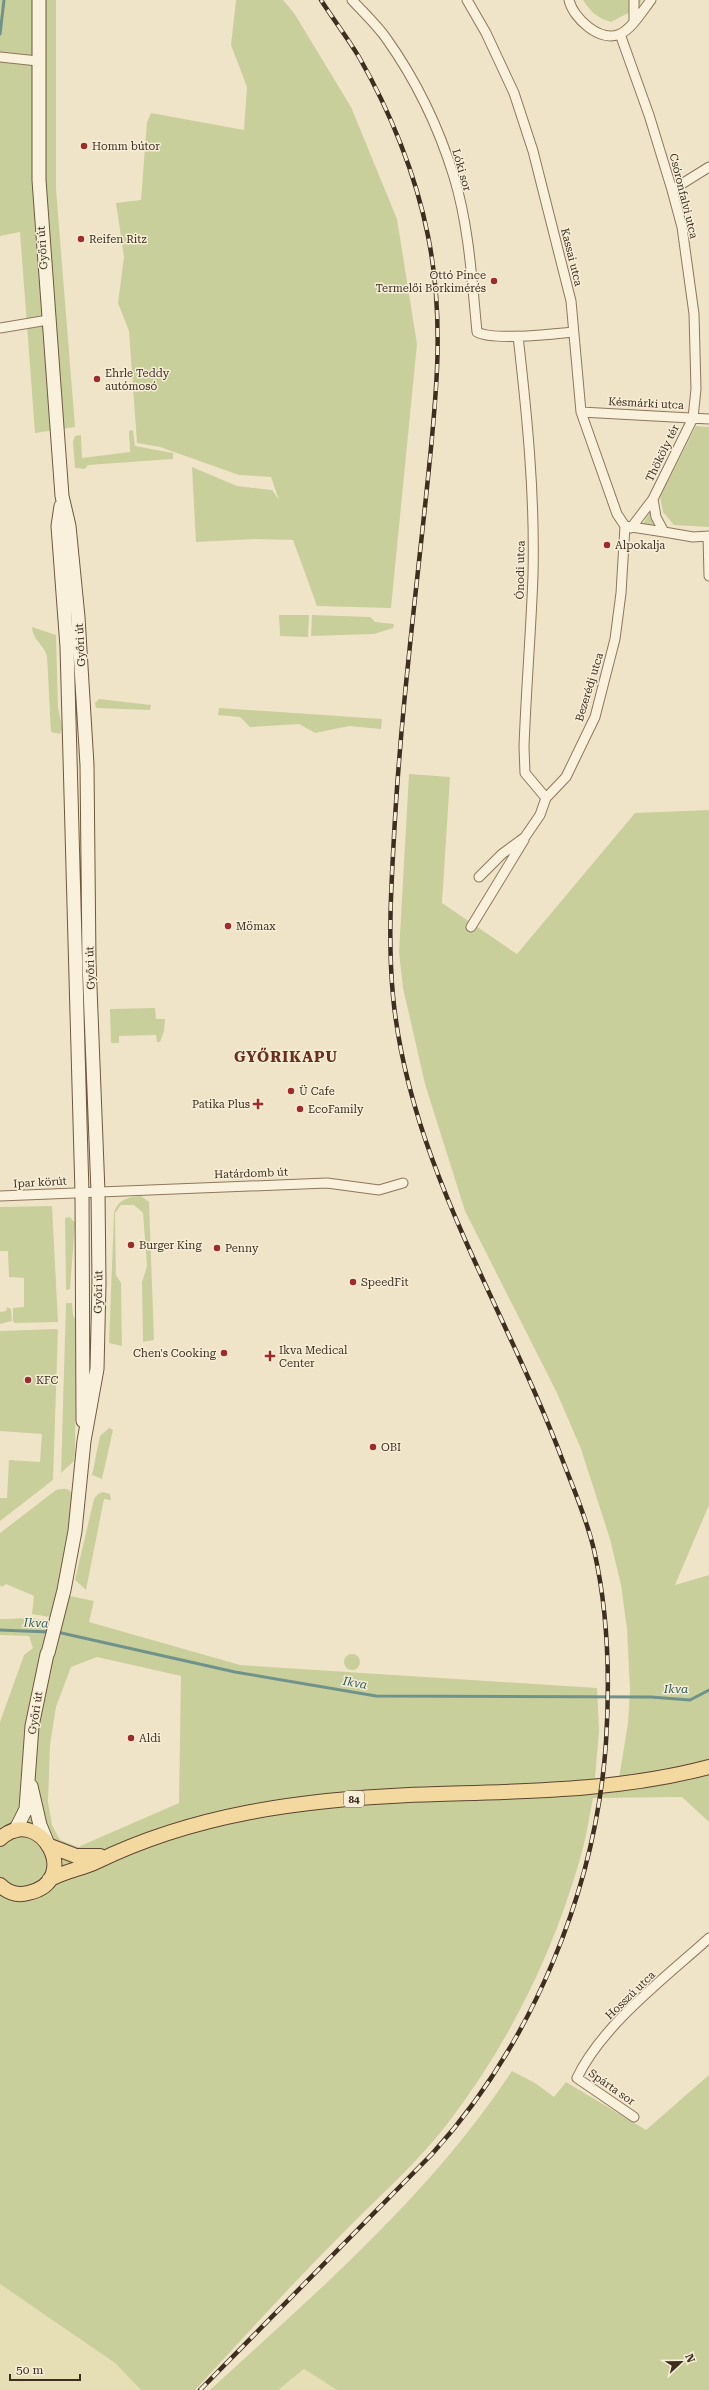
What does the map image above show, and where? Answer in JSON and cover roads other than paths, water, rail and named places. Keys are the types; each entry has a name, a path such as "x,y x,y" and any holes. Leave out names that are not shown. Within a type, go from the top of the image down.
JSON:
{"main road":[{"name":"Győri út","path":"15,1831 26,1809 27,1772 35,1703 57,1618 75,1531 84,1441 97,1370 98,1192 89,962 86,765 78,617 69,526 62,496 39,180 39,0"},
{"name":"Győri út","path":"62,496 58,526 67,647 82,1193 84,1441"},
{"name":"84","path":"0,1897 33,1892 43,1887 49,1880 61,1873 94,1862 163,1834 211,1820 286,1806 394,1796 542,1791 609,1786 678,1775 709,1767"},
{"name":"Győri út","path":"27,1772 40,1825 48,1844"},
{"name":"84","path":"15,1831 33,1832 48,1844 76,1856 109,1855"},
{"path":"0,1839 15,1831"},
{"path":"48,1844 54,1862 49,1880"},
{"path":"0,1886 17,1895"}],"street":[{"name":"Lóki sor","path":"352,0 386,38 416,86 436,127 454,178 463,220 477,332 493,336 518,336"},
{"name":"Kassai utca","path":"467,0 486,33 514,93 526,126 571,301 572,332 581,412 617,514 628,527"},
{"path":"569,0 577,16 592,30 600,33 620,34 634,22 651,0"},
{"path":"634,0 634,22"},
{"name":"Csóronfalvi utca","path":"620,34 649,115 682,227 694,314 696,389 693,418"},
{"path":"2,58 38,61"},
{"path":"672,190 709,167"},
{"path":"0,328 48,320"},
{"path":"518,336 572,332"},
{"name":"Ónodi utca","path":"518,336 531,458 532,512 533,575 524,740 526,774 546,798"},
{"name":"Késmárki utca","path":"581,412 709,418"},
{"name":"Thököly tér","path":"628,527 653,499 693,418"},
{"name":"Thököly tér","path":"653,499 656,516 664,532"},
{"path":"628,527 693,537 708,536 709,576"},
{"name":"Bezerédj utca","path":"471,927 525,837 540,815 546,798 569,771 586,738 599,703 615,639 628,527"},
{"name":"Bezerédj utca","path":"479,877 502,854 525,837"},
{"name":"Határdomb út","path":"82,1193 328,1183 379,1190 403,1183"},
{"name":"Ipar körút","path":"0,1196 82,1193"},
{"name":"Hosszú utca","path":"577,2078 590,2053 632,2008 709,1938"},
{"name":"Spárta sor","path":"577,2078 634,2117"}],"waterway":[{"path":"0,34 4,0"},
{"name":"Ikva","path":"0,1630 49,1632"},
{"name":"Ikva","path":"57,1632 235,1672 376,1696 651,1697 690,1700 709,1690"}],"railway":[{"path":"200,2390 432,2154 468,2111 500,2064 528,2014 553,1962 573,1908 589,1853 600,1798 606,1742 608,1670 605,1621 599,1573 588,1528 541,1406 463,1234 439,1177 418,1118 403,1058 391,976 390,916 397,794 404,709 435,399 438,334 437,302 428,236 423,213 417,190 401,144 381,99 359,57 321,0"}],"place":[{"name":"Homm bútor","path":"84,146"},
{"name":"Reifen Ritz","path":"81,239"},
{"name":"Ottó Pince Termelői Borkimérés","path":"494,281"},
{"name":"Ehrle Teddy autómosó","path":"97,379"},
{"name":"Alpokalja","path":"607,545"},
{"name":"Mömax","path":"228,926"},
{"name":"Ü Cafe","path":"291,1091"},
{"name":"Patika Plus","path":"258,1104"},
{"name":"EcoFamily","path":"300,1109"},
{"name":"Burger King","path":"131,1245"},
{"name":"Penny","path":"217,1248"},
{"name":"SpeedFit","path":"353,1282"},
{"name":"Chen's Cooking","path":"224,1353"},
{"name":"Ikva Medical Center","path":"270,1356"},
{"name":"KFC","path":"28,1380"},
{"name":"OBI","path":"373,1447"},
{"name":"Aldi","path":"131,1738"}],"district":[{"name":"GYŐRIKAPU","path":"286,1057"}]}
